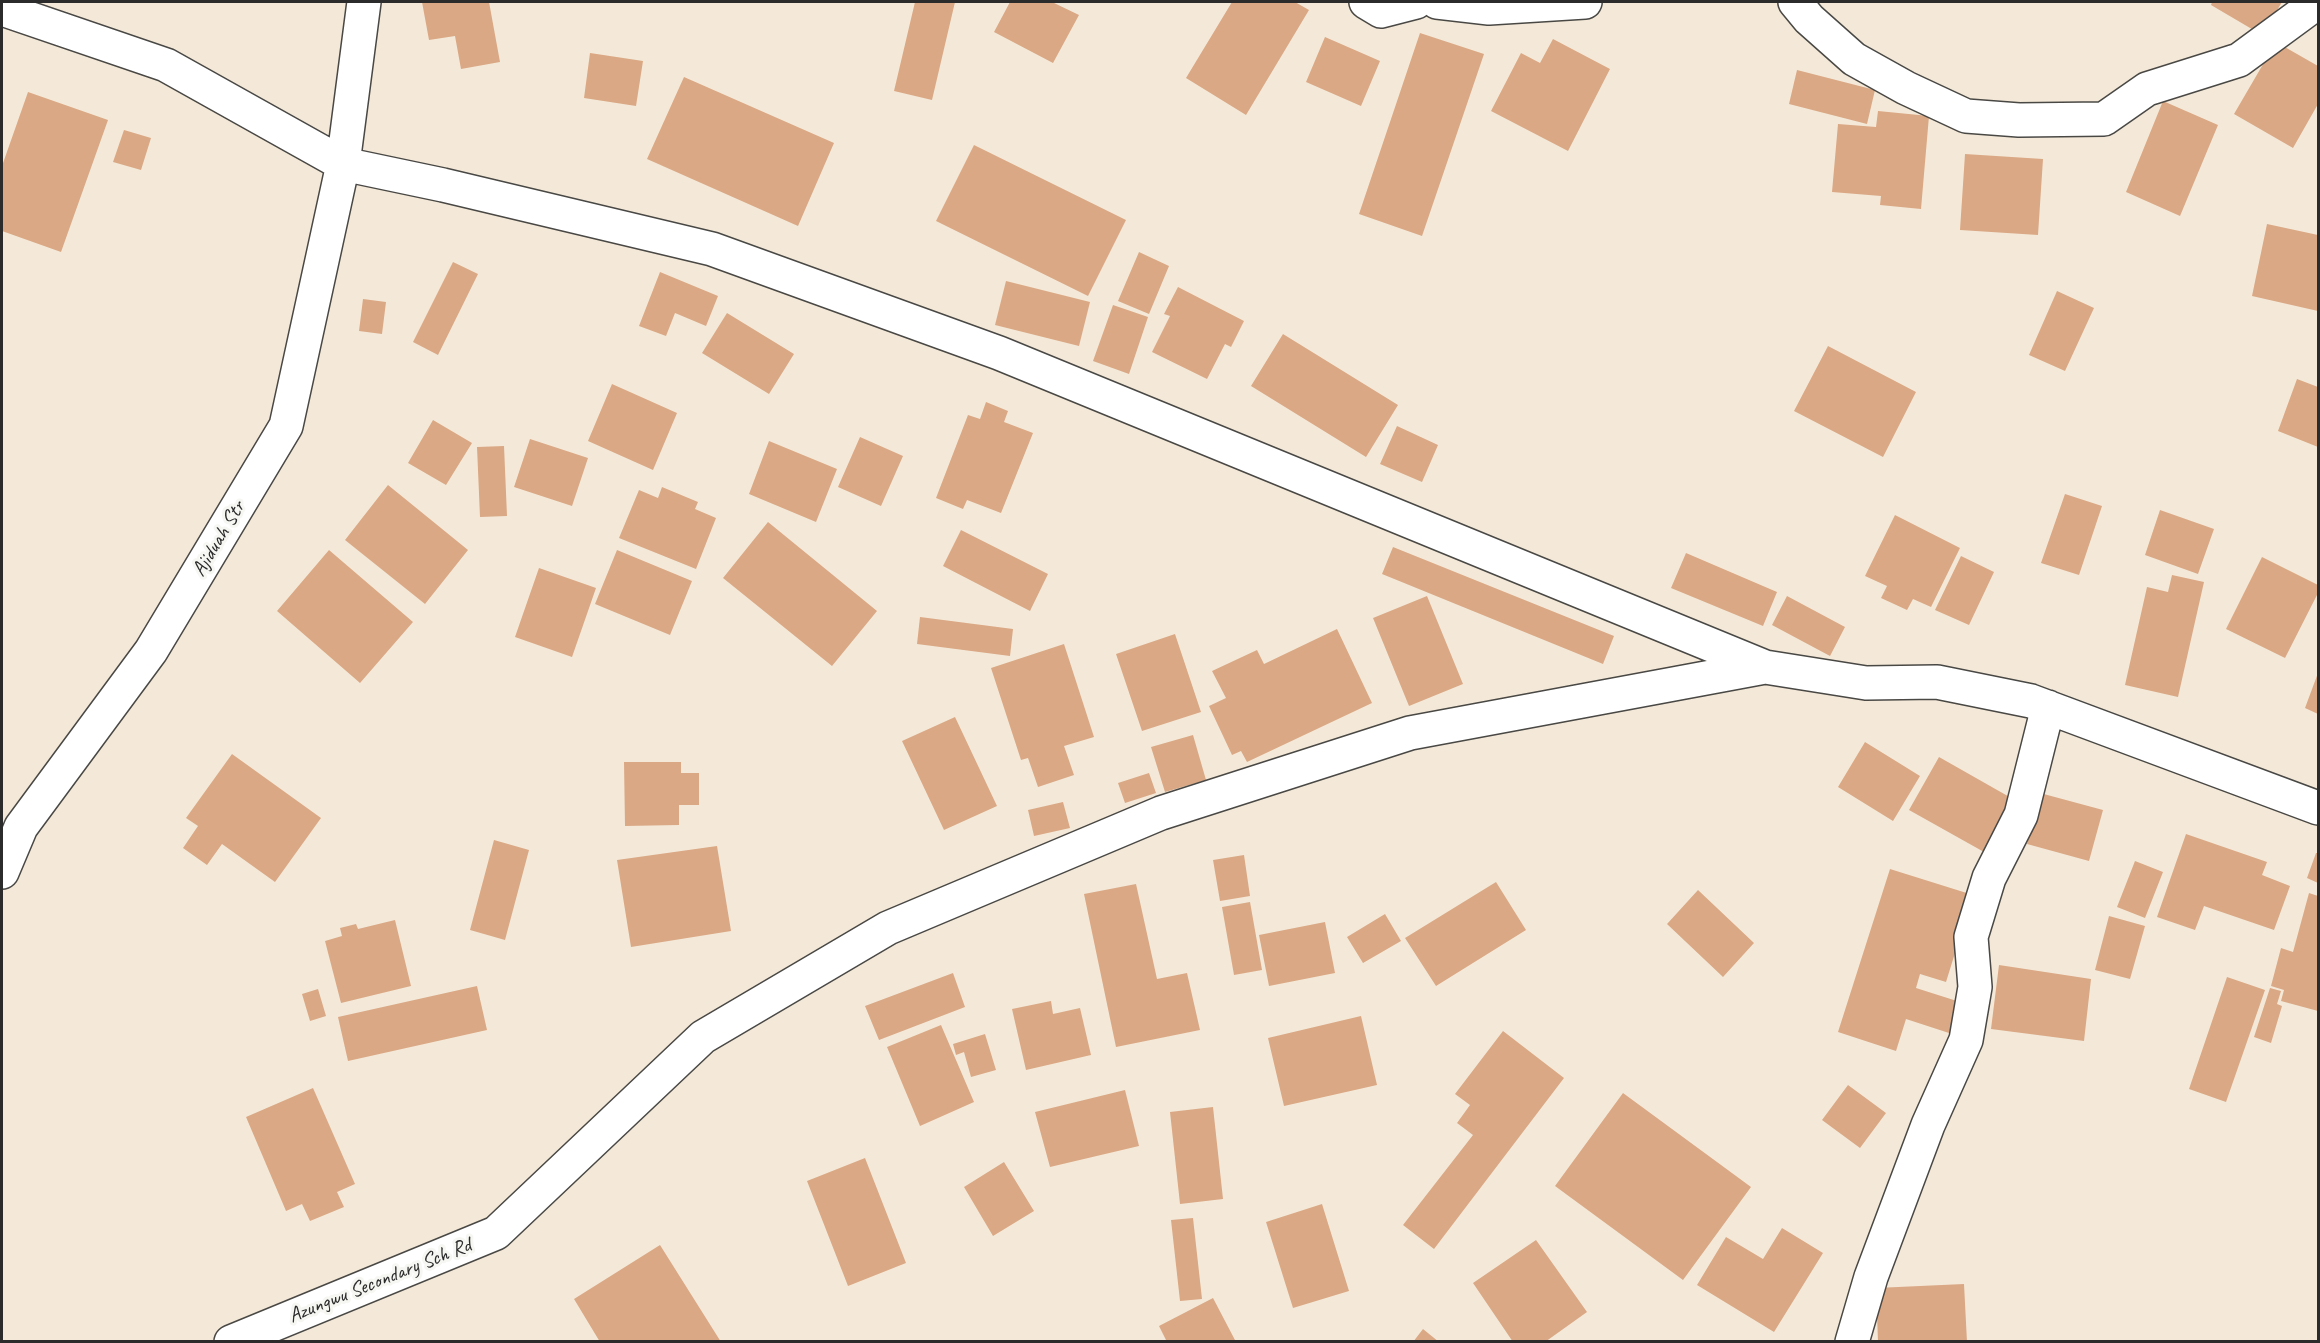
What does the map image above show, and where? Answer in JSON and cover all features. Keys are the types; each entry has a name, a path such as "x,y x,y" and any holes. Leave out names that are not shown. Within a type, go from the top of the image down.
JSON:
{"street":[{"name":"Ajiduah Str","path":"2,872 21,828 151,651 286,426 343,164 364,2"},
{"path":"1366,2 1381,10 1416,2"},
{"path":"1437,2 1489,9 1585,2"},
{"path":"1795,2 1809,19 1854,59 1906,88 1966,116 2019,120 2104,119 2147,89 2239,60 2319,2"},
{"path":"2,9 165,65 343,164 444,185 712,249 999,353 1765,667 1866,683 1937,682 2048,707 2319,808"},
{"name":"Azungwu Secondary Sch Rd","path":"231,1341 496,1233 703,1037 888,928 1161,813 1410,733 1765,667"},
{"path":"1852,1341 1871,1277 1899,1201 1928,1125 1966,1040 1975,987 1971,937 1989,878 2021,815 2048,707"}],"building":[{"path":"422,2 489,2 500,62 461,69 455,36 429,40"},
{"path":"915,2 955,2 932,100 894,91"},
{"path":"1010,2 1052,2 1079,15 1053,63 994,32"},
{"path":"1232,2 1295,2 1309,10 1246,115 1186,78"},
{"path":"2212,2 2282,2 2262,35 2211,5"},
{"path":"1420,33 1484,54 1422,236 1359,214"},
{"path":"1325,37 1380,61 1361,106 1306,82"},
{"path":"1553,39 1610,69 1568,151 1491,111 1521,53 1540,63"},
{"path":"2276,42 2318,66 2318,104 2293,148 2234,114"},
{"path":"590,53 643,61 636,106 584,98"},
{"path":"1797,70 1875,90 1867,124 1789,104"},
{"path":"684,77 834,143 798,226 647,159"},
{"path":"28,92 108,120 61,252 2,231 2,166"},
{"path":"2163,101 2218,125 2180,216 2126,192"},
{"path":"1878,111 1929,116 1921,209 1880,205 1881,196 1832,192 1838,124 1876,127"},
{"path":"124,130 151,138 141,170 113,162"},
{"path":"974,145 1126,220 1088,296 936,221"},
{"path":"1965,154 2043,159 2038,235 1960,230"},
{"path":"2267,224 2318,235 2318,311 2252,296"},
{"path":"1139,252 1169,266 1149,314 1118,301"},
{"path":"453,262 478,274 438,355 413,342"},
{"path":"660,272 718,296 706,326 675,313 666,336 639,326"},
{"path":"1006,281 1090,302 1079,346 995,325"},
{"path":"1178,287 1244,321 1231,347 1225,344 1207,379 1152,352 1170,316 1164,314"},
{"path":"2057,291 2094,308 2065,371 2029,355"},
{"path":"363,299 386,302 382,334 359,331"},
{"path":"1113,305 1148,317 1129,374 1093,361"},
{"path":"727,313 794,354 769,394 702,353"},
{"path":"1283,334 1398,405 1366,457 1251,386"},
{"path":"1828,346 1916,392 1883,457 1794,411"},
{"path":"2297,379 2318,387 2318,447 2278,431"},
{"path":"612,384 677,413 653,470 588,441"},
{"path":"986,402 1008,411 1004,422 1033,433 1001,513 967,500 963,509 936,498 968,415 980,419"},
{"path":"433,420 472,443 446,485 408,463"},
{"path":"1397,426 1438,445 1422,482 1380,464"},
{"path":"860,437 903,456 881,506 838,487"},
{"path":"530,439 588,458 572,506 514,487"},
{"path":"769,441 837,469 816,522 749,494"},
{"path":"504,446 507,516 480,517 477,447"},
{"path":"388,485 468,550 425,604 345,540"},
{"path":"662,487 698,502 695,509 716,518 696,569 619,538 639,490 658,498"},
{"path":"2065,494 2102,506 2079,575 2041,563"},
{"path":"2160,510 2214,529 2198,574 2145,555"},
{"path":"1895,515 1960,548 1931,607 1913,599 1907,610 1881,598 1887,586 1865,576"},
{"path":"768,522 877,611 832,666 723,578"},
{"path":"961,530 1048,574 1030,611 943,566"},
{"path":"1393,547 1614,636 1603,664 1382,574"},
{"path":"329,550 413,622 360,683 277,611"},
{"path":"617,550 692,581 670,635 595,604"},
{"path":"1686,553 1777,592 1763,626 1671,588"},
{"path":"1961,556 1994,572 1969,625 1935,610"},
{"path":"2262,557 2318,585 2318,593 2285,658 2226,629"},
{"path":"539,568 596,588 572,657 515,637"},
{"path":"2172,575 2204,582 2178,697 2125,685 2147,587 2168,592"},
{"path":"1427,596 1463,684 1409,706 1373,618"},
{"path":"1787,596 1845,627 1830,656 1772,625"},
{"path":"920,617 1013,629 1010,656 917,644"},
{"path":"1337,629 1372,703 1247,762 1241,751 1232,755 1209,706 1226,698 1212,671 1257,650 1264,664"},
{"path":"1175,634 1201,712 1142,731 1116,654"},
{"path":"1064,644 1094,737 1064,746 1074,775 1038,787 1028,758 1021,760 991,668"},
{"path":"2318,673 2318,714 2305,708"},
{"path":"955,717 997,806 944,830 902,741"},
{"path":"1193,735 1206,780 1165,792 1151,747"},
{"path":"1865,742 1920,776 1893,821 1838,787"},
{"path":"232,754 321,818 275,882 222,844 207,865 183,848 198,826 186,818"},
{"path":"1939,757 2013,799 1984,852 1909,810"},
{"path":"624,762 681,762 681,773 699,773 699,805 679,805 679,825 625,826"},
{"path":"1149,773 1156,793 1125,803 1118,783"},
{"path":"2040,793 2103,810 2089,861 2027,844"},
{"path":"1063,802 1070,828 1034,836 1028,810"},
{"path":"2186,834 2267,862 2262,875 2290,886 2274,930 2204,906 2195,930 2157,917"},
{"path":"494,840 529,850 505,940 470,930"},
{"path":"717,846 731,931 631,947 617,860"},
{"path":"2316,853 2318,853 2318,883 2307,878"},
{"path":"1244,855 1250,896 1220,901 1213,860"},
{"path":"2135,861 2163,872 2145,918 2117,907"},
{"path":"1890,869 1973,895 1946,982 1920,974 1916,988 1960,1002 1949,1033 1906,1019 1896,1051 1838,1032"},
{"path":"1496,882 1526,930 1436,986 1405,938"},
{"path":"1136,884 1157,979 1187,973 1200,1030 1116,1047 1084,894"},
{"path":"1698,890 1754,943 1723,977 1667,924"},
{"path":"2309,893 2318,896 2318,1011 2281,1001 2284,990 2271,986 2281,948 2293,952"},
{"path":"1250,902 1262,970 1234,975 1222,907"},
{"path":"1385,914 1401,941 1363,963 1347,937"},
{"path":"2109,916 2145,926 2130,979 2095,970"},
{"path":"395,920 411,986 341,1003 325,941 342,936 340,928 356,924 358,929"},
{"path":"1325,922 1335,973 1269,986 1259,935"},
{"path":"1999,965 2091,979 2084,1041 1991,1029"},
{"path":"953,973 965,1007 879,1040 865,1006"},
{"path":"2227,977 2265,990 2226,1102 2189,1089"},
{"path":"477,986 487,1030 348,1061 338,1017"},
{"path":"2270,988 2281,991 2277,1004 2282,1006 2271,1043 2254,1037"},
{"path":"318,989 326,1016 310,1021 302,994"},
{"path":"1051,1001 1053,1014 1080,1008 1091,1055 1026,1070 1012,1009"},
{"path":"1361,1016 1377,1085 1284,1106 1268,1038"},
{"path":"941,1025 974,1102 920,1126 887,1047"},
{"path":"1503,1031 1564,1078 1434,1249 1403,1225 1473,1135 1457,1123 1470,1105 1455,1094"},
{"path":"985,1034 996,1070 971,1077 964,1052 956,1055 953,1044"},
{"path":"1848,1085 1886,1113 1860,1148 1822,1120"},
{"path":"313,1088 355,1184 337,1192 344,1207 310,1221 302,1204 286,1211 246,1117"},
{"path":"1125,1090 1139,1146 1050,1167 1035,1112"},
{"path":"1623,1093 1751,1187 1683,1280 1555,1186"},
{"path":"1213,1107 1223,1199 1180,1204 1170,1112"},
{"path":"865,1158 906,1263 848,1286 807,1181"},
{"path":"1004,1162 1034,1211 993,1236 964,1187"},
{"path":"1322,1204 1349,1291 1293,1308 1266,1222"},
{"path":"1193,1218 1202,1299 1180,1301 1171,1220"},
{"path":"1782,1228 1823,1253 1774,1332 1697,1285 1726,1237 1763,1259"},
{"path":"1536,1240 1587,1312 1545,1342 1513,1342 1473,1283"},
{"path":"660,1245 721,1342 600,1342 574,1299"},
{"path":"1964,1284 1967,1342 1878,1342 1876,1288"},
{"path":"1213,1298 1236,1342 1167,1342 1159,1326"},
{"path":"1423,1329 1439,1342 1413,1342"}]}
